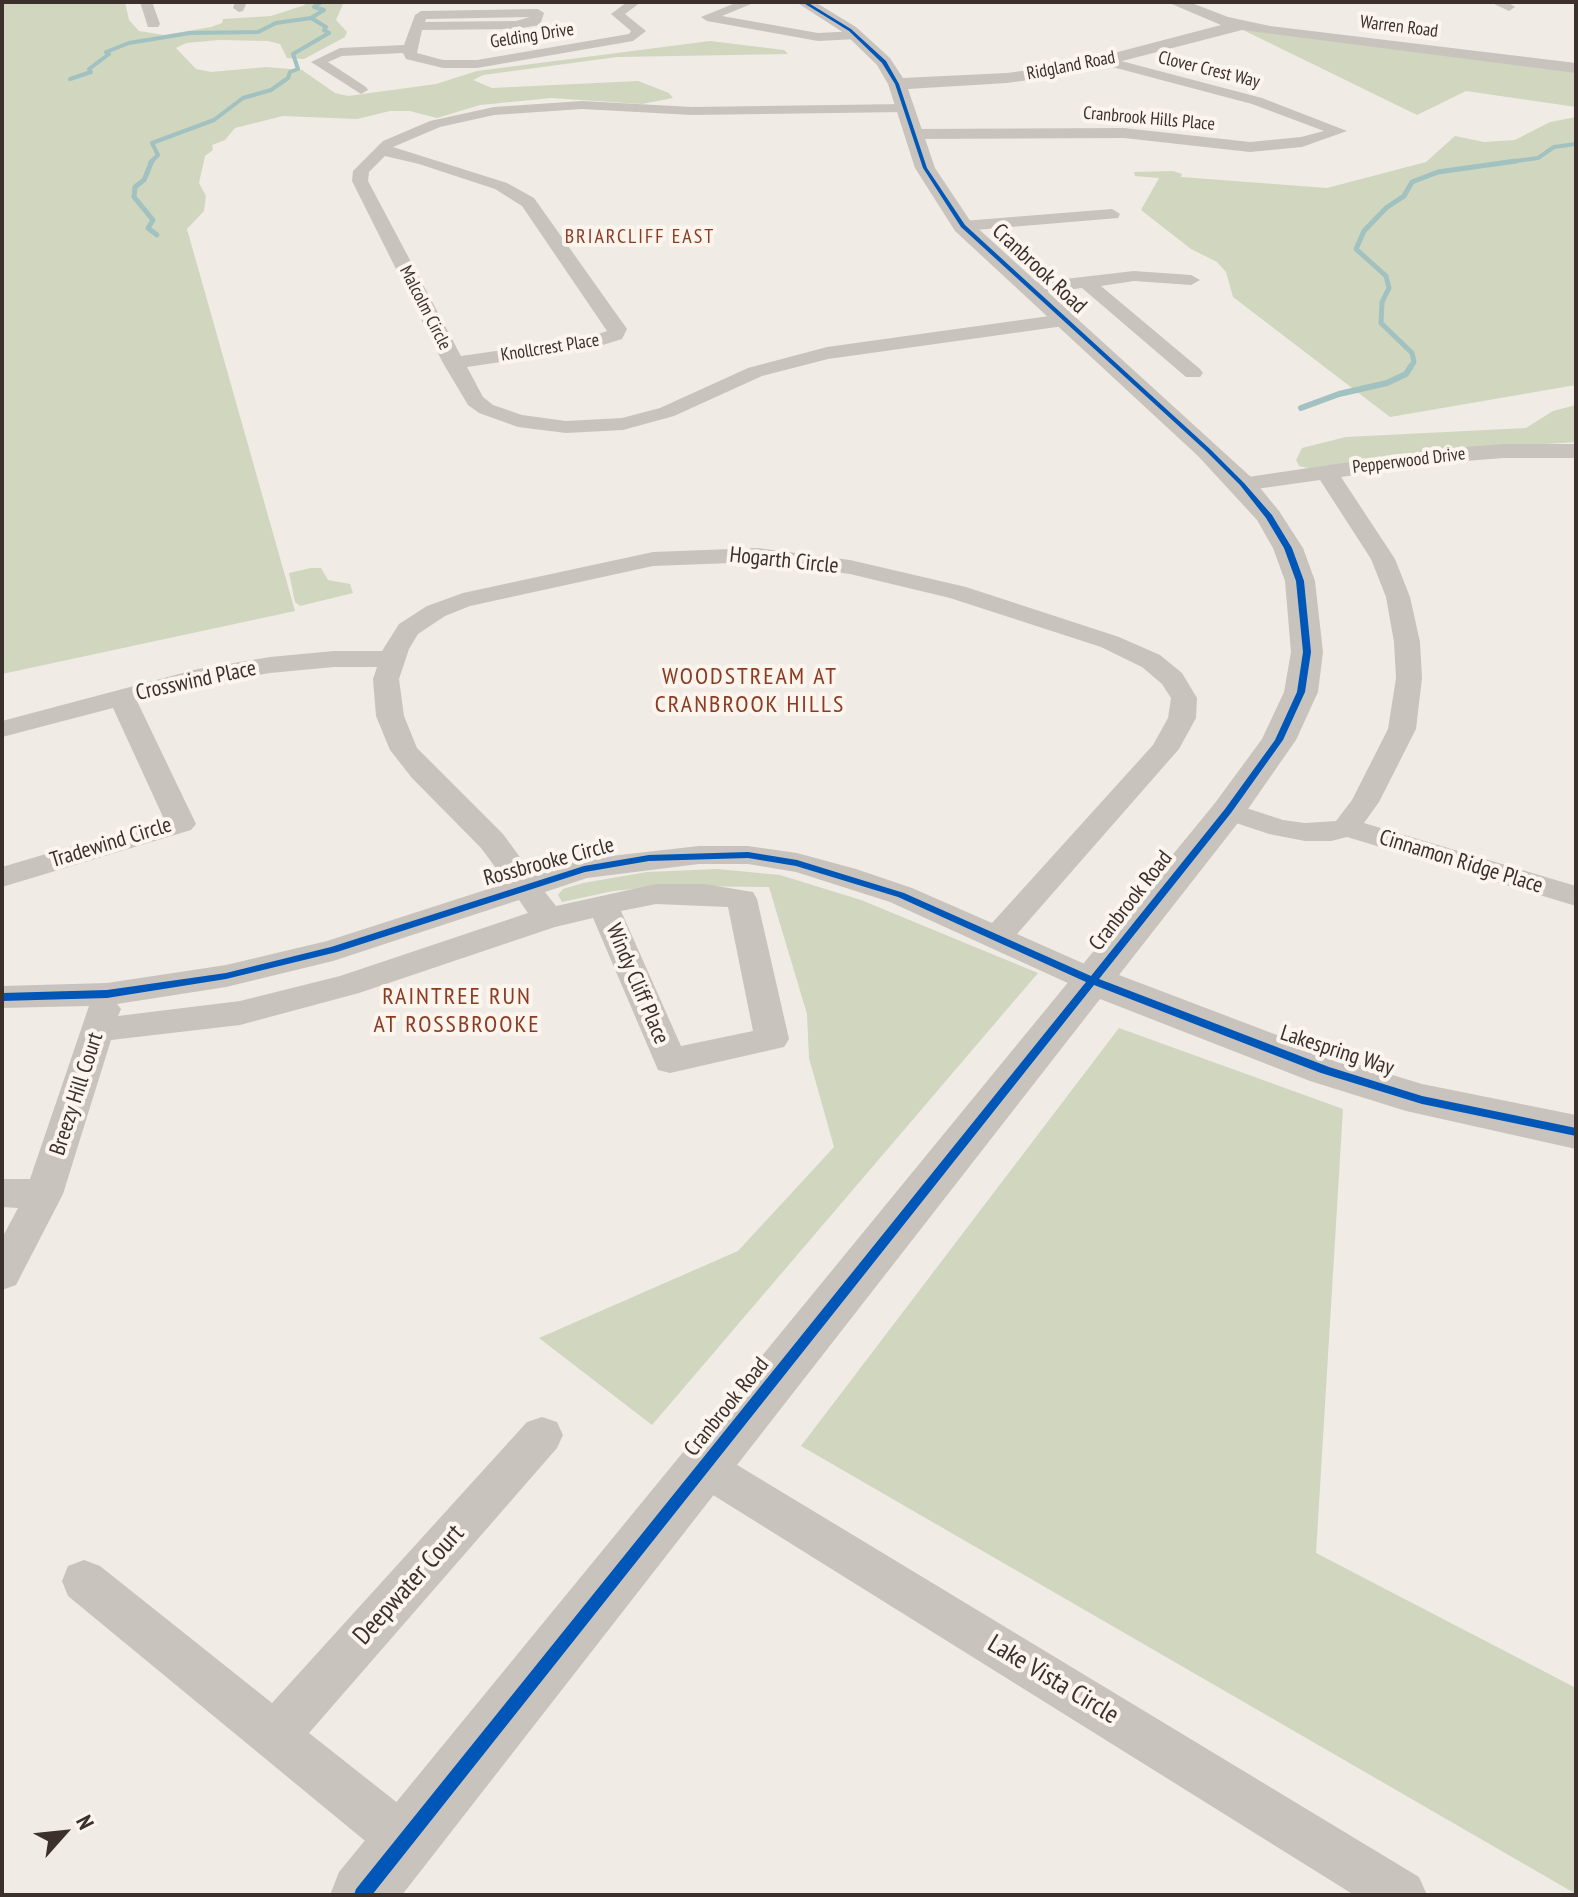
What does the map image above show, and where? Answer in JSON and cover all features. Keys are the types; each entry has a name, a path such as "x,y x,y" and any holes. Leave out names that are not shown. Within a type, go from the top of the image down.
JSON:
{"street":[{"path":"146,2 153,24"},
{"path":"750,2 707,17 818,37 857,35"},
{"name":"Cranbrook Road","path":"362,1895 1228,811 1263,765 1292,716 1301,692 1307,652 1304,604 1295,565 1274,525 1242,484 963,226 934,185 902,101 878,55 857,35 804,2"},
{"name":"Warren Road","path":"1175,2 1232,23 1309,37 1576,68"},
{"name":"Gelding Drive","path":"409,49 411,56 419,60 459,64 624,39 639,31 618,17 620,10 628,3"},
{"name":"Gelding Drive","path":"538,13 538,20 527,24 419,26 421,15 538,13"},
{"name":"Ridgland Road","path":"902,101 1106,61 1232,23"},
{"name":"Ridgland Road","path":"902,101 999,71 1058,63 1232,23"},
{"path":"361,90 318,62 340,52 409,49 419,26"},
{"name":"Clover Crest Way","path":"1106,61 1304,115"},
{"path":"380,150 435,124 525,108 582,105 718,111 902,101"},
{"name":"Cranbrook Hills Place","path":"902,101 1112,132 1250,147 1302,142 1339,131 1304,115"},
{"name":"Knollcrest Place","path":"380,150 424,160 501,186 528,202 617,329 615,335 590,343 453,363"},
{"name":"Malcolm Circle","path":"380,150 361,171 360,181 475,401 502,416 541,426 591,427 648,419 755,372 827,353 1064,320"},
{"path":"963,226 1112,214"},
{"path":"1030,289 1142,276 1191,280"},
{"path":"1086,282 1193,373"},
{"name":"Pepperwood Drive","path":"1242,484 1439,456 1504,451 1576,451"},
{"name":"Cinnamon Ridge Place","path":"1228,811 1279,828 1305,832 1331,832 1346,827 1365,802 1402,729 1408,666 1398,597 1383,559 1362,522 1326,472"},
{"name":"Hogarth Circle","path":"548,918 527,885 492,841 404,750 390,716 386,679 393,659 408,629 436,611 463,600 653,559 721,554 800,559 957,592 1110,642 1151,661 1173,679 1184,698 1182,718 1165,749 998,936"},
{"name":"Crosswind Place","path":"2,729 198,677 270,665 334,659 393,659"},
{"name":"Tradewind Circle","path":"2,877 181,824 122,698"},
{"name":"Cinnamon Ridge Place","path":"1346,827 1576,896"},
{"name":"Rossbrooke Circle","path":"2,997 107,994 226,976 333,950 584,869 649,858 748,855 797,863 901,895 1093,981"},
{"name":"Windy Cliff Place","path":"99,1030 256,1009 347,985 548,918 603,905 656,894 704,894 742,899 772,1039 670,1061 603,905"},
{"name":"Lakespring Way","path":"1093,981 1325,1070 1422,1100 1576,1132"},
{"name":"Breezy Hill Court","path":"2,1274 44,1194 99,1030 107,994"},
{"path":"2,1193 44,1194"},
{"name":"Deepwater Court","path":"275,1735 542,1435"},
{"name":"Lake Vista Circle","path":"704,1467 1401,1895"},
{"path":"84,1581 405,1841"}],"green space":[{"path":"2,2 125,2 129,20 139,31 164,35 211,27 222,23 223,19 271,16 305,5 304,2 344,2 336,20 347,32 345,37 304,59 287,58 280,44 268,41 219,40 186,43 176,48 196,69 211,72 266,67 302,70 335,93 348,96 436,84 477,71 710,41 784,50 788,54 617,57 483,75 473,80 492,88 638,81 669,93 673,98 642,104 551,98 480,105 437,118 410,111 390,111 357,119 283,116 235,128 225,140 212,145 213,150 205,156 199,183 206,196 204,211 187,229 295,611 2,674"},
{"path":"1239,28 1576,70 1576,107 1466,91 1417,115"},
{"path":"1576,117 1576,385 1390,417 1233,297 1226,272 1217,262 1191,249 1141,210 1159,178 1135,176 1134,172 1173,171 1182,174 1181,177 1327,188 1426,162 1455,136 1484,142 1515,140 1550,122"},
{"path":"1576,405 1576,442 1396,454 1312,469 1299,466 1296,460 1302,448 1346,437 1526,428 1553,411"},
{"path":"321,568 328,580 350,584 353,593 300,606 295,602 289,573"},
{"path":"717,869 780,875 861,900 1038,973 652,1425 539,1338 738,1251 834,1147 809,1058 807,1014 769,887 666,886 613,891 562,902 558,895 563,889 583,883 647,872"},
{"path":"1119,1028 1343,1109 1316,1553 1576,1688 1576,1894 801,1446"}],"waterway":[{"path":"311,18 324,10 314,7 321,2"},
{"path":"70,79 91,72 89,69 109,54 106,52 129,43 190,33 258,32 276,23 311,18"},
{"path":"152,161 158,155 152,143 214,120 243,98 271,90 288,78 290,72 298,69 293,54 329,33 324,30 326,27 311,18"},
{"path":"1501,163 1538,158 1554,147 1576,144"},
{"path":"152,161 144,180 135,187 134,197 153,220 148,228 157,235"},
{"path":"1410,368 1414,362 1412,353 1381,323 1382,302 1389,288 1386,276 1356,249 1364,231 1386,208 1404,196 1412,182 1438,172 1516,161"},
{"path":"1301,408 1339,394 1387,383 1406,374 1411,366"}],"cycle path":[{"path":"362,1895 1228,811 1279,740 1301,692 1307,652 1300,581 1288,548 1269,517 1208,450 963,226 925,168 897,84 884,62 850,30 804,2"},
{"path":"2,997 107,994 226,976 333,950 584,869 649,858 748,855 797,863 901,895 1093,981 1325,1070 1422,1100 1576,1132"}],"district":[{"name":"BRIARCLIFF EAST","path":"640,237"},
{"name":"WOODSTREAM AT CRANBROOK HILLS","path":"750,691"},
{"name":"RAINTREE RUN AT ROSSBROOKE","path":"457,1011"}]}
